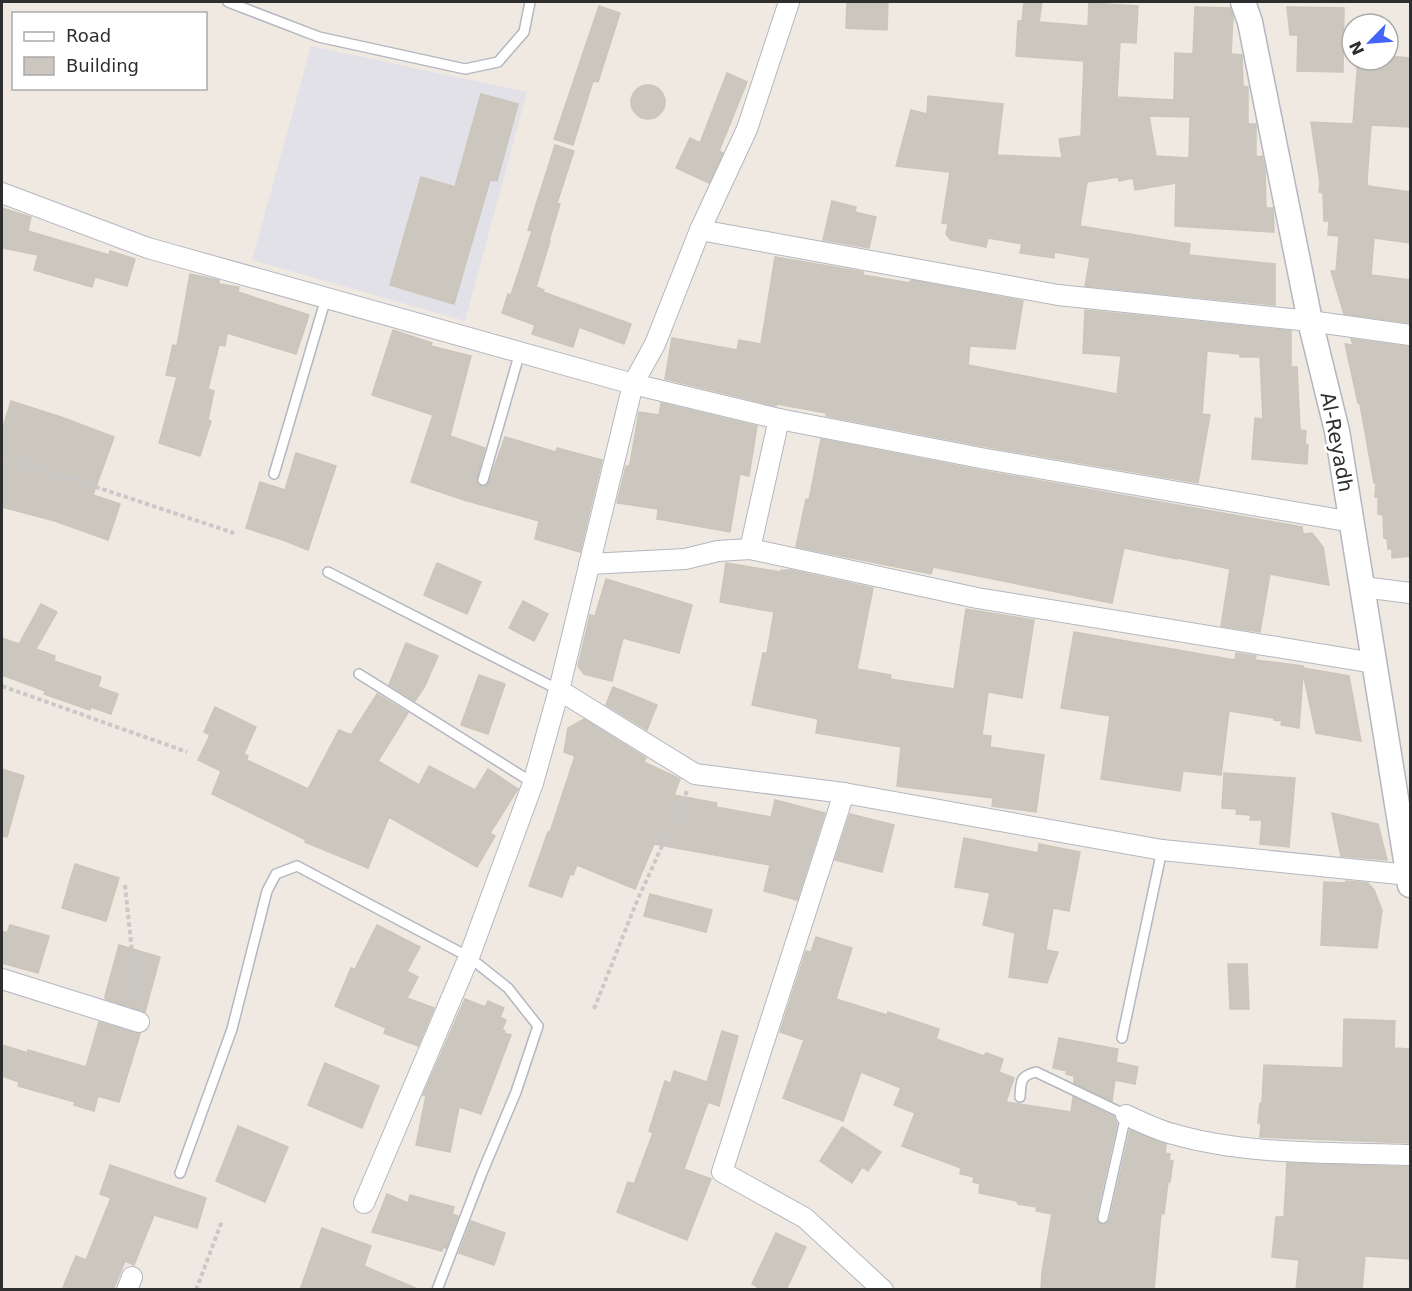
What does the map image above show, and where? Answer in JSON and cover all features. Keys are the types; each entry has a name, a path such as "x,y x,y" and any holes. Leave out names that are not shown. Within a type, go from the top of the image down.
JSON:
{"street":[{"path":"364,1203 469,957 533,783 559,690 633,384 655,344 700,230 747,129 789,2"},
{"name":"Al-Reyadh","path":"1243,2 1252,34 1310,321 1337,431 1410,880"},
{"path":"2,193 148,248 633,384 779,418 986,459 1352,522"},
{"path":"700,230 1058,295 1310,321 1410,335"},
{"path":"750,549 779,418"},
{"path":"589,564 686,559 718,551 750,549 977,598 1374,663"},
{"path":"1363,587 1410,592"},
{"path":"559,690 695,774 844,793 1162,850 1410,880"},
{"path":"844,793 722,1172 805,1218 883,1290"},
{"path":"2,979 140,1022"},
{"path":"1126,1115 1170,1134 1227,1145 1410,1155"}],"lane":[{"path":"228,2 319,37 465,69 498,62 524,32 530,2"},
{"path":"274,474 326,298"},
{"path":"483,480 520,352"},
{"path":"328,572 559,690"},
{"path":"359,674 533,783"},
{"path":"1122,1038 1162,850"},
{"path":"180,1173 232,1029 267,891 276,874 297,866 469,957 508,988 538,1026 516,1092 437,1290"},
{"path":"1020,1097 1022,1080 1027,1075 1036,1072 1126,1115 1103,1218"}],"path":[{"path":"2,458 234,533"},
{"path":"2,686 187,752"},
{"path":"594,1009 637,901 695,774"},
{"path":"124,885 140,1022"},
{"path":"196,1290 222,1221"}],"shaded area":[{"path":"311,46 527,92 465,321 252,260"}],"building":[{"path":"847,2 888,2 887,30 846,28"},
{"path":"1024,2 1042,2 1039,22 1088,26 1089,3 1138,6 1136,43 1120,42 1117,97 1174,100 1175,53 1193,54 1195,7 1230,8 1233,16 1231,54 1242,55 1243,86 1248,87 1248,124 1256,124 1256,157 1262,156 1265,170 1266,208 1273,208 1274,232 1175,226 1176,183 1135,190 1133,178 1119,181 1118,177 1087,182 1080,226 1190,244 1189,255 1275,264 1275,305 1085,286 1090,258 1054,252 1054,258 1020,253 1022,244 988,238 986,247 951,240 946,234 948,224 942,223 950,172 896,166 911,110 927,114 928,96 1003,104 997,155 1062,158 1059,139 1081,136 1084,61 1016,56 1018,21 1022,21","holes":["1149,116 1190,117 1189,158 1156,156"]},
{"path":"599,6 620,13 598,82 593,81 573,145 554,139"},
{"path":"1287,7 1344,8 1344,12 1340,12 1340,72 1297,71 1298,35 1290,35"},
{"path":"1400,57 1410,58 1410,127 1371,125 1367,181 1368,186 1410,192 1410,243 1374,238 1371,275 1410,280 1410,323 1344,314 1331,271 1336,271 1339,236 1328,235 1329,221 1324,221 1323,193 1319,192 1320,183 1311,122 1353,124 1357,72 1400,72"},
{"path":"727,73 747,82 719,151 723,153 709,183 676,168 690,138 700,143"},
{"path":"648,85 660,90 665,102 660,114 648,119 636,114 631,102 636,90"},
{"path":"481,94 518,104 497,181 490,180 454,304 390,285 421,177 455,187"},
{"path":"555,145 574,151 557,203 560,204 536,287 544,290 543,292 631,324 624,344 579,327 573,347 532,334 535,325 502,313 508,294 511,295 532,231 528,230"},
{"path":"832,201 856,207 855,212 876,217 869,248 823,240"},
{"path":"2,208 31,217 28,231 109,255 110,251 135,259 127,286 95,277 92,287 34,270 38,255 2,248"},
{"path":"775,257 863,272 863,275 910,283 911,280 1023,301 1015,349 970,346 968,365 1117,394 1121,356 1083,353 1085,310 1291,331 1291,367 1297,367 1300,430 1306,431 1307,464 1252,459 1255,418 1263,419 1260,357 1240,357 1240,354 1207,351 1202,414 1210,415 1198,483 826,416 826,413 777,404 776,406 665,379 672,338 737,350 739,340 761,344"},
{"path":"190,274 219,280 219,284 239,287 238,292 309,315 296,354 227,333 225,346 219,345 208,389 214,391 208,420 211,421 200,456 159,443 177,377 166,375 173,345 177,346"},
{"path":"393,330 432,343 431,346 471,356 450,436 485,448 477,478 479,485 485,486 489,482 505,437 556,452 557,448 602,460 580,552 535,539 539,521 411,482 433,415 372,395"},
{"path":"1351,339 1410,347 1410,556 1392,558 1392,549 1388,549 1387,539 1384,538 1383,515 1378,514 1378,497 1375,497 1376,483 1374,483 1360,404 1345,344 1353,345"},
{"path":"11,401 114,437 93,495 120,504 108,540 55,521 2,507 2,430"},
{"path":"661,403 757,426 749,476 740,474 730,532 657,519 658,509 617,503 626,466 630,464 639,412 659,415"},
{"path":"821,439 984,471 1302,527 1303,534 1312,533 1323,547 1329,585 1270,574 1260,632 1221,626 1230,569 1124,548 1112,603 933,567 931,574 796,547 806,499 809,500"},
{"path":"296,453 336,466 308,550 246,528 260,482 285,490"},
{"path":"437,563 481,582 467,614 424,595"},
{"path":"726,563 781,572 781,570 791,570 873,588 857,669 891,675 890,679 954,689 966,609 1034,620 1022,698 988,692 982,735 991,736 990,747 1044,755 1036,812 992,806 993,798 897,786 901,747 816,733 818,719 752,705 763,653 767,653 774,612 720,602"},
{"path":"606,579 692,605 679,653 623,638 612,681 584,674 578,666 590,615 595,616"},
{"path":"523,601 548,614 534,641 509,628"},
{"path":"41,604 57,612 36,649 55,656 54,661 101,677 98,687 118,694 111,714 91,707 90,710 44,694 45,691 2,675 2,638 19,644"},
{"path":"1074,632 1235,660 1236,653 1256,656 1255,660 1303,666 1303,668 1349,676 1361,741 1316,733 1303,673 1299,728 1281,725 1282,721 1274,720 1274,718 1229,711 1221,775 1183,771 1180,791 1101,779 1110,716 1061,708"},
{"path":"406,643 438,656 425,686 415,701 389,685"},
{"path":"479,675 505,684 488,734 461,725"},
{"path":"613,687 657,705 647,730 606,705"},
{"path":"377,694 408,713 378,761 419,785 429,766 475,790 488,769 518,789 490,833 495,836 477,867 389,817 368,868 305,842 306,840 212,794 221,771 198,760 210,735 204,732 215,707 256,727 244,754 248,756 247,760 308,789 339,730 351,735"},
{"path":"584,719 646,758 644,762 680,779 674,795 717,803 716,807 771,817 775,800 825,813 797,900 764,891 770,865 654,844 635,889 577,865 573,875 570,874 562,897 529,886 575,756 564,752 568,728"},
{"path":"2,769 24,776 7,837 2,836"},
{"path":"1224,773 1295,778 1289,847 1260,844 1262,820 1250,820 1251,815 1236,814 1237,809 1222,808"},
{"path":"1332,813 1378,824 1387,860 1341,856"},
{"path":"850,814 894,825 882,872 835,860"},
{"path":"964,838 1038,853 1039,844 1080,852 1069,911 1053,908 1046,950 1058,952 1047,983 1009,977 1015,933 983,925 990,893 955,887"},
{"path":"75,864 119,878 106,921 62,908"},
{"path":"1346,881 1368,883 1374,890 1382,910 1377,948 1321,945 1324,882 1347,883"},
{"path":"650,894 712,910 706,932 644,916"},
{"path":"10,925 49,936 38,973 2,963 2,931 7,933"},
{"path":"377,925 420,947 407,971 418,977 407,998 434,1008 418,1046 384,1033 386,1028 335,1006 351,968 355,969"},
{"path":"816,937 852,948 836,999 887,1015 888,1012 939,1029 936,1039 984,1056 986,1053 1003,1059 999,1072 1014,1078 1006,1102 1071,1112 1073,1097 1114,1117 1117,1123 1096,1217 1099,1223 1106,1224 1110,1219 1130,1130 1166,1144 1165,1153 1170,1154 1169,1160 1173,1161 1164,1214 1161,1213 1154,1290 1041,1290 1052,1214 1036,1211 1037,1207 1018,1204 1017,1201 979,1193 980,1184 973,1182 974,1177 960,1174 961,1168 902,1146 915,1113 894,1105 901,1088 861,1072 843,1121 783,1098 804,1040 780,1032 806,951 811,952"},
{"path":"119,945 160,957 145,1012 105,999"},
{"path":"1228,964 1247,964 1249,1009 1230,1009"},
{"path":"465,999 485,1007 488,1001 504,1008 500,1017 506,1020 502,1030 511,1035 481,1114 459,1107 450,1152 416,1145 426,1096 423,1095"},
{"path":"1344,1019 1395,1021 1394,1048 1410,1049 1410,1143 1260,1137 1261,1123 1258,1123 1260,1103 1262,1103 1264,1065 1343,1068"},
{"path":"99,1022 140,1034 119,1102 98,1096 94,1111 74,1105 75,1102 18,1086 19,1082 2,1076 2,1045 86,1067"},
{"path":"722,1031 738,1036 719,1106 708,1102 684,1169 711,1179 687,1240 617,1212 628,1182 634,1184 653,1133 649,1131 665,1081 671,1083 674,1071 707,1082"},
{"path":"1059,1038 1118,1049 1116,1062 1138,1067 1135,1084 1115,1080 1112,1101 1074,1083 1074,1076 1066,1074 1067,1071 1053,1068"},
{"path":"325,1063 379,1086 362,1128 308,1105"},
{"path":"238,1126 288,1147 265,1202 216,1181"},
{"path":"842,1127 881,1152 868,1171 862,1167 852,1183 820,1161"},
{"path":"1287,1163 1410,1167 1410,1259 1365,1256 1362,1290 1296,1290 1299,1260 1272,1257 1276,1217 1284,1217"},
{"path":"110,1165 206,1198 197,1228 154,1215 134,1265 125,1261 113,1290 62,1290 76,1256 86,1260 111,1198 100,1194"},
{"path":"387,1194 408,1203 410,1195 454,1207 452,1214 458,1216 446,1248 443,1247 442,1251 372,1232"},
{"path":"471,1221 505,1233 494,1265 459,1253"},
{"path":"322,1228 371,1246 364,1266 420,1290 300,1290"},
{"path":"776,1233 806,1247 786,1290 763,1290 752,1284"}]}
